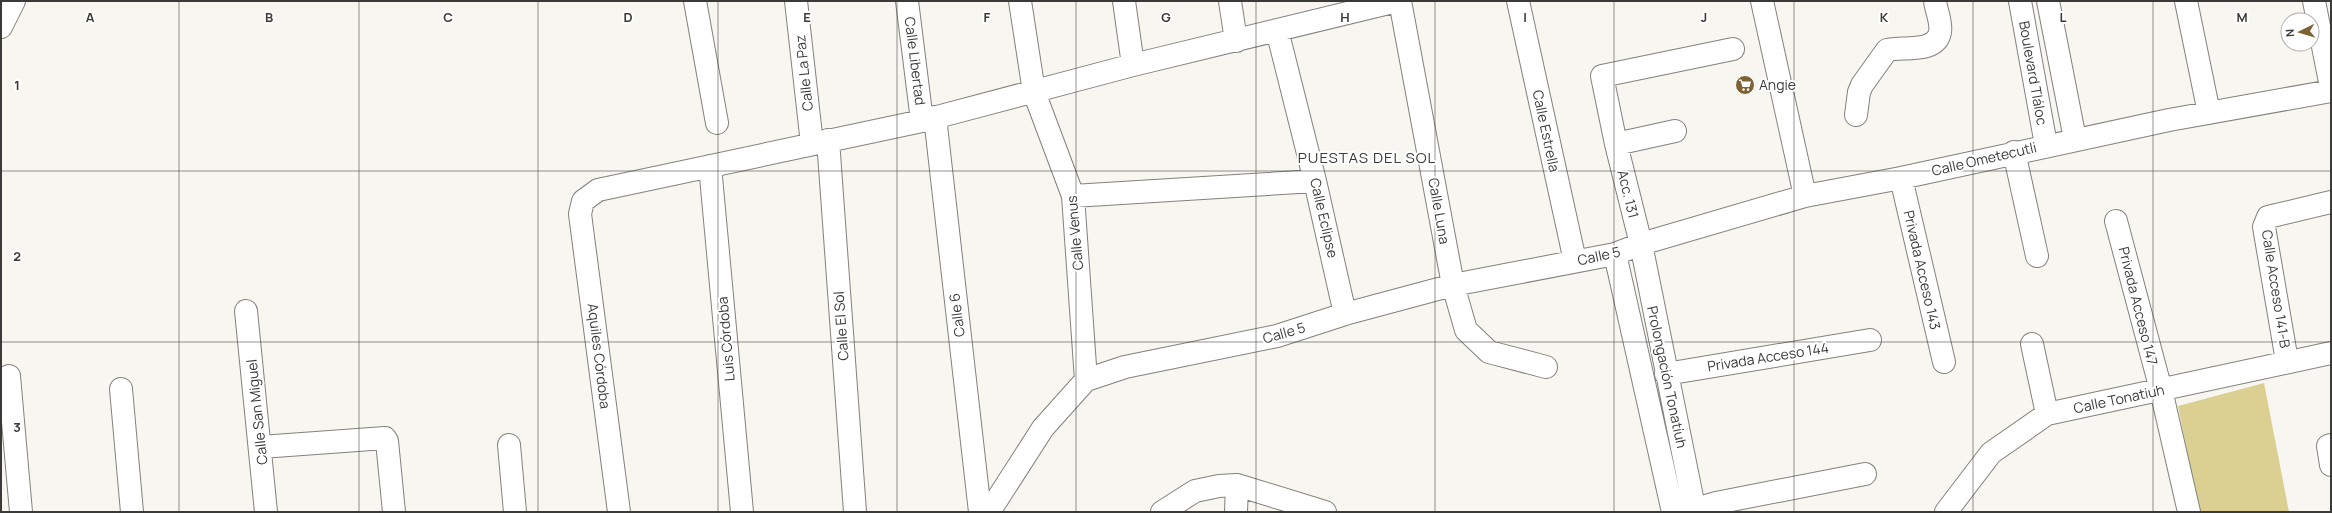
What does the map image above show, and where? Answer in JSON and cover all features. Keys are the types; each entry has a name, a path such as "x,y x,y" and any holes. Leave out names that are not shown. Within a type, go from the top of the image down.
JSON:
{"street":[{"path":"1,27 14,1"},
{"path":"695,1 717,123"},
{"name":"Calle La Paz","path":"796,1 820,142"},
{"name":"Calle Libertad","path":"907,1 928,119"},
{"name":"Calle Venus","path":"1020,1 1034,92 1073,196 1086,380"},
{"path":"1124,1 1133,65"},
{"path":"1230,1 1236,41"},
{"path":"710,166 928,119 1133,65 1277,30 1340,7 1397,1"},
{"name":"Calle Luna","path":"1400,1 1453,285 1466,330 1489,352 1546,368"},
{"name":"Calle Estrella","path":"1518,1 1575,261"},
{"path":"1762,1 1805,196"},
{"path":"1856,115 1859,92 1862,85 1887,50 1917,48 1928,45 1936,40 1940,32 1935,1"},
{"name":"Boulevard Tláloc","path":"2020,1 2046,145"},
{"name":"Boulevard Tláloc","path":"2048,1 2075,139"},
{"path":"2186,1 2209,113"},
{"path":"2314,1 2331,87"},
{"name":"Calle Eclipse","path":"1277,30 1315,181 1345,314"},
{"name":"Acc. 131","path":"1641,244 1616,144 1602,76 1733,49"},
{"name":"Calle Ometecutli","path":"1641,244 1805,196 1901,178 2075,139 2331,91"},
{"name":"Calle 6","path":"928,119 980,512"},
{"path":"1616,144 1675,131"},
{"name":"Calle El Sol","path":"820,142 855,512"},
{"path":"2014,152 2037,256"},
{"name":"Aquiles Córdoba","path":"620,511 580,214 583,200 598,190 710,166"},
{"name":"Luis Córdoba","path":"710,166 742,512"},
{"name":"Privada Acceso 143","path":"1901,178 1944,362"},
{"path":"1073,196 1315,181"},
{"name":"Calle Acceso 141-B","path":"2288,361 2264,227 2268,217 2331,202"},
{"name":"Privada Acceso 147","path":"2116,221 2161,390 2189,512"},
{"name":"Calle 5","path":"1086,380 1126,367 1277,336 1345,314 1453,285 1615,254 1641,244"},
{"name":"Prolongación Tonatíuh","path":"1641,244 1666,374 1695,511"},
{"path":"1615,254 1672,512"},
{"name":"Calle San Miguel","path":"246,311 261,447 266,512"},
{"name":"Privada Acceso 144","path":"1666,374 1870,340"},
{"path":"2032,344 2047,414"},
{"name":"Calle Tonatiuh","path":"1946,512 1991,453 2047,414 2288,361 2331,353"},
{"path":"9,376 20,512"},
{"path":"989,512 1043,428 1086,380"},
{"path":"121,389 132,512"},
{"path":"261,447 380,437 387,441 394,512"},
{"path":"509,444 516,512"},
{"path":"1695,511 1716,503 1865,474"},
{"path":"1162,512 1195,491 1219,486 1237,486 1325,512"},
{"path":"1236,512 1237,486"}],"shaded area":[{"path":"2264,383 2289,512 2199,512 2178,406"}],"place":[{"name":"Angie","path":"1745,85"}],"district":[{"name":"PUESTAS DEL SOL","path":"1367,158"}]}
